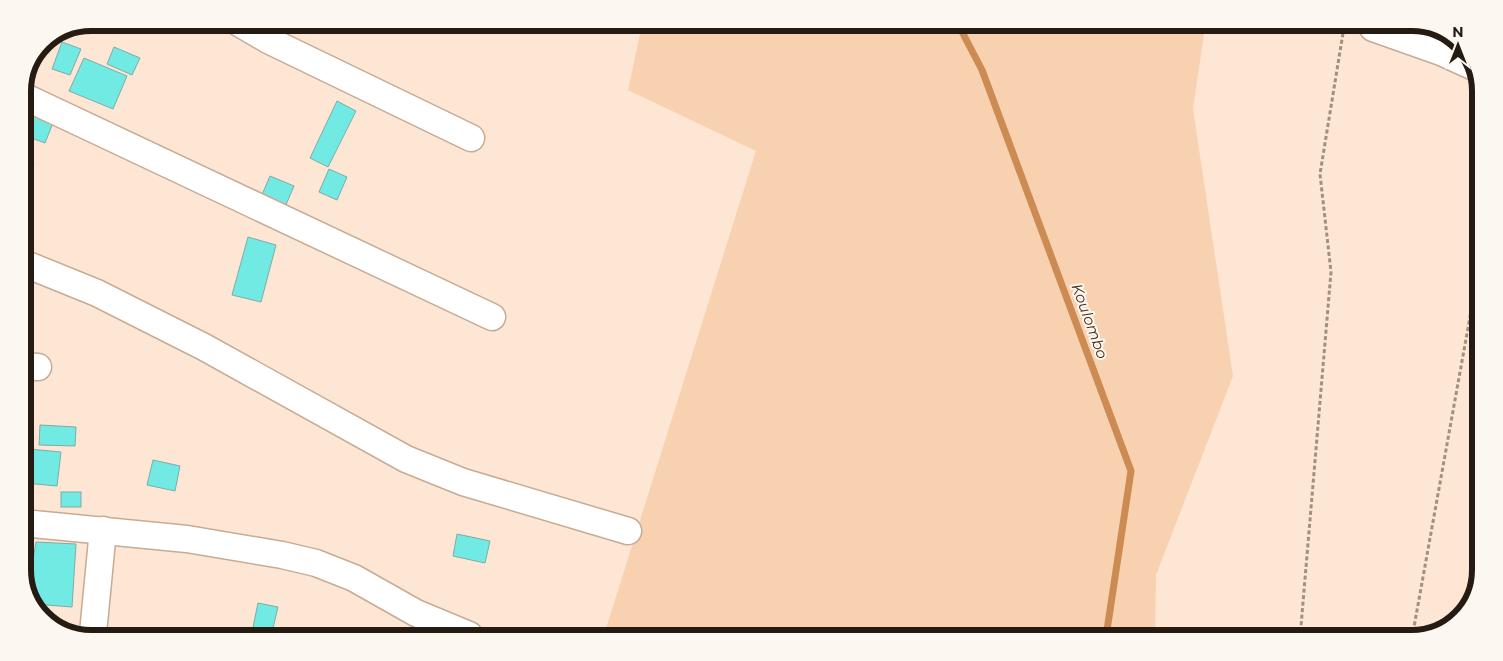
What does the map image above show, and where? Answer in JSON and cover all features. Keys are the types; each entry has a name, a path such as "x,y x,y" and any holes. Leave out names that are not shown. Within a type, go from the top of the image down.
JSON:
{"street":[{"path":"253,31 471,138"},
{"path":"1382,31 1441,52 1465,63"},
{"path":"31,100 492,317"},
{"path":"31,266 97,293 204,347 406,458 463,482 628,531"},
{"path":"31,524 187,539 282,555 316,563 354,578 416,613 458,630"},
{"path":"93,630 103,530"}],"path":[{"path":"1301,630 1330,272 1320,174 1344,31"},
{"path":"1413,630 1472,300"}],"shaded area":[{"path":"641,31 1204,31 1193,109 1233,376 1156,575 1155,630 606,630 756,151 628,90"}],"building":[{"path":"62,42 81,49 70,75 52,69"},
{"path":"114,47 140,58 132,75 107,64"},
{"path":"84,58 127,76 113,109 69,91"},
{"path":"337,101 356,111 328,167 310,158"},
{"path":"31,108 55,118 45,143 31,138"},
{"path":"329,169 347,177 337,200 319,192"},
{"path":"270,176 294,186 285,207 261,197"},
{"path":"248,237 276,245 261,302 232,295"},
{"path":"40,425 76,427 75,446 39,445"},
{"path":"31,449 61,452 57,486 31,484"},
{"path":"153,460 180,466 175,491 147,485"},
{"path":"61,492 81,492 81,507 61,507"},
{"path":"457,534 490,541 485,563 453,556"},
{"path":"36,542 76,544 72,607 43,605 34,589 31,571"},
{"path":"258,603 278,607 272,630 253,627"}],"waterway":[{"name":"Koulombo","path":"962,31 982,70 1131,471 1107,630"}]}
